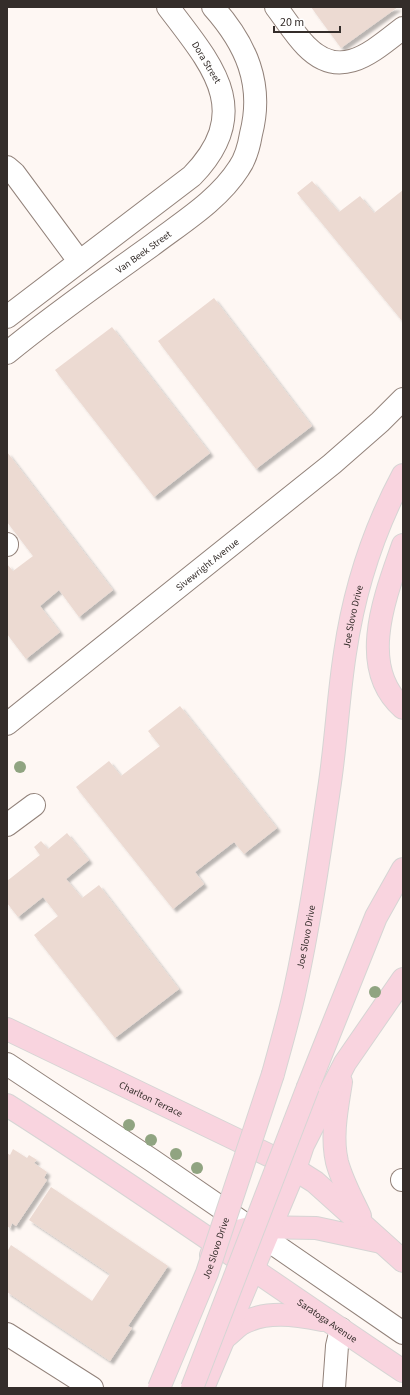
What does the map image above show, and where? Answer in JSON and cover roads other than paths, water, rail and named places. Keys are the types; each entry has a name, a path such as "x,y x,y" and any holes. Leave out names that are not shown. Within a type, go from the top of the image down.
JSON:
{"main road":[{"name":"Joe Slovo Drive","path":"159,1388 207,1273 273,1074 294,994 315,879 330,787 345,653 357,591 371,546 387,505 403,475"},
{"path":"403,545 385,599 378,639 380,670 384,684 395,701 403,708"},
{"path":"192,1388 308,1087 376,917 403,869"},
{"path":"203,1388 295,1168 306,1138 345,1063 403,979"},
{"name":"Charlton Terrace","path":"7,1029 295,1168"},
{"path":"345,1063 335,1117 334,1133 337,1162 364,1225"},
{"path":"7,1105 232,1235 262,1246 316,1228 385,1243"},
{"path":"295,1168 315,1182 403,1260"},
{"path":"232,1235 262,1246"},
{"path":"152,1388 232,1235"},
{"name":"Saratoga Avenue","path":"262,1246 335,1326 403,1371"},
{"path":"224,1338 241,1324 253,1319 272,1315 298,1316 335,1326"}],"street":[{"name":"Dora Street","path":"168,7 196,44 215,73 221,87 225,107 223,126"},
{"path":"7,317 192,176 207,161 216,145 223,126 253,128 256,97 253,75 245,55 223,19 213,7"},
{"path":"276,7 306,47 320,57 336,62 347,63 358,60 373,51 403,28"},
{"name":"Van Beek Street","path":"7,353 208,203 240,168 247,151 253,128"},
{"path":"7,167 14,173 71,267 81,297"},
{"name":"Sivewright Avenue","path":"7,724 332,464 380,422 403,399"},
{"path":"7,825 34,805"},
{"path":"7,1064 152,1161 232,1235"},
{"path":"7,1080 93,1137 232,1235"},
{"path":"262,1246 403,1333"},
{"path":"262,1246 403,1349"},
{"path":"334,1388 337,1346 335,1326"},
{"path":"7,1334 92,1388"}]}
